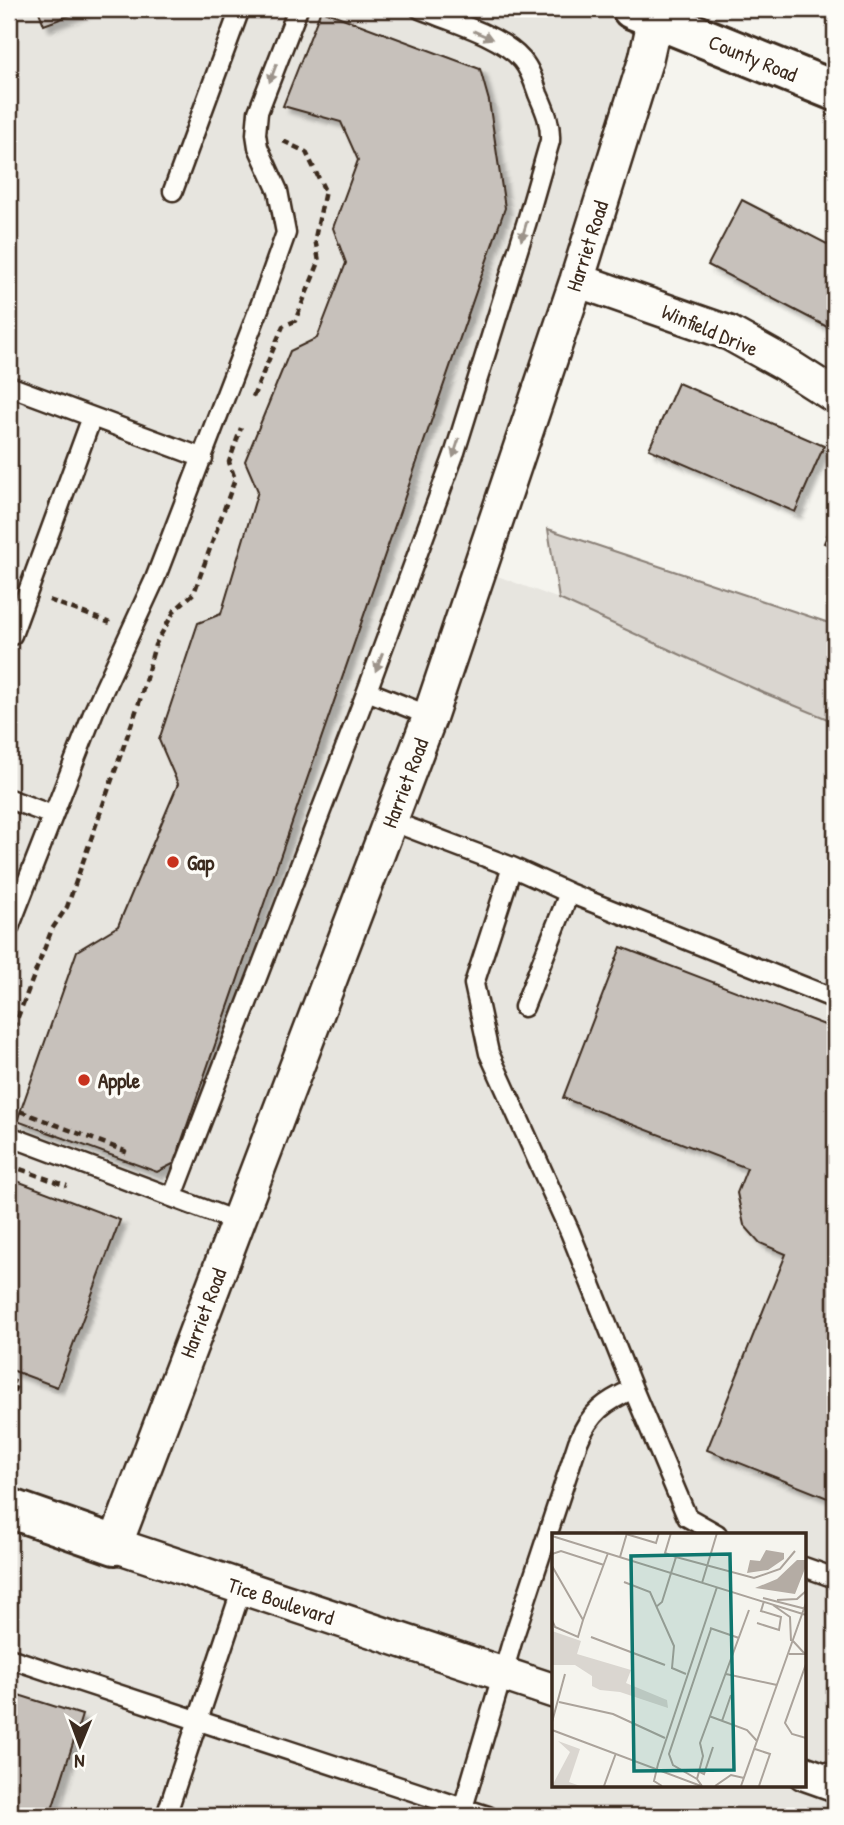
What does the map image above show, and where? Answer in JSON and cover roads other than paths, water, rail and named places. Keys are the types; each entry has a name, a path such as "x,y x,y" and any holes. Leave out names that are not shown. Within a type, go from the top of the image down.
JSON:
{"main road":[{"name":"County Road","path":"648,12 835,91"},
{"name":"Tice Boulevard","path":"9,1508 115,1545"}],"street":[{"name":"Harriet Road","path":"115,1545 430,716 577,280 646,59 648,12"},
{"name":"Winfield Drive","path":"577,280 729,333 835,396"},
{"name":"Tice Boulevard","path":"115,1545 552,1690"},
{"path":"806,1774 835,1784"}],"lane":[{"path":"173,191 240,9"},
{"path":"9,928 99,698 155,579 286,233 278,191 258,147 256,123 258,111 298,9"},
{"path":"173,1196 368,691 455,452 550,141 550,128 544,106 523,61 513,51 489,37 420,9"},
{"path":"9,386 203,458"},
{"path":"12,635 92,416"},
{"path":"368,691 430,716"},
{"path":"9,799 52,815"},
{"path":"391,821 512,867 569,893 835,999"},
{"path":"512,867 474,984 489,1053 570,1232 687,1517 714,1533"},
{"path":"524,1007 569,893"},
{"path":"9,1136 238,1222"},
{"path":"463,1808 503,1674 583,1430 600,1408 611,1399 633,1389"},
{"path":"806,1568 835,1578"},
{"path":"166,1816 242,1588"},
{"path":"9,1658 488,1816"}],"place":[{"name":"Gap","path":"173,862"},
{"name":"Apple","path":"84,1080"}]}
